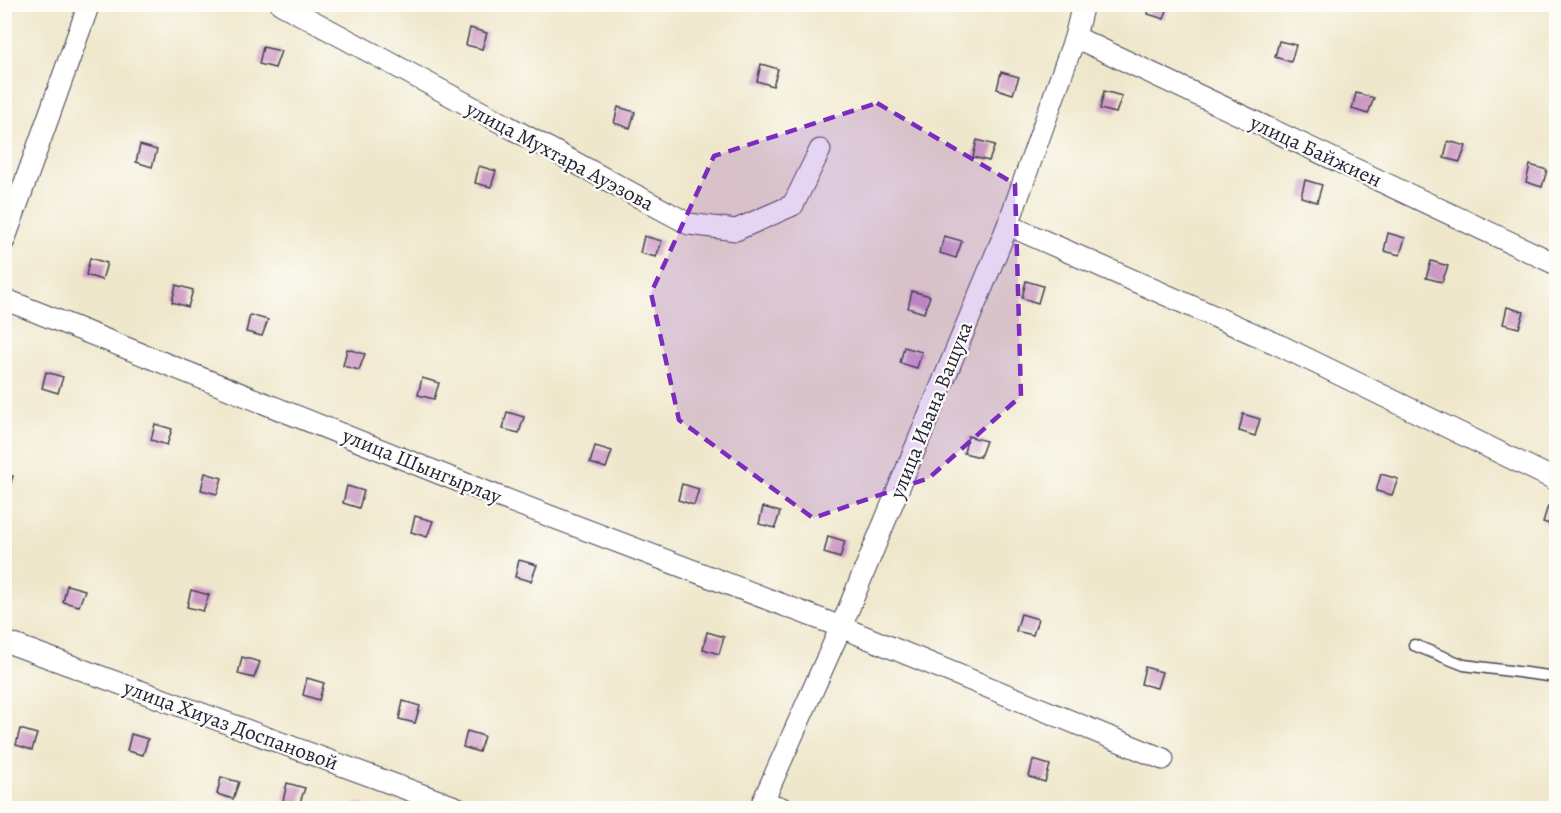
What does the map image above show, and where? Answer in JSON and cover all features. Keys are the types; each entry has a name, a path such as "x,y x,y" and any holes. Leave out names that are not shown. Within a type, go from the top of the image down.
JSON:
{"street":[{"path":"4,241 89,4"},
{"name":"улица Мухтара Ауэзова","path":"281,4 689,224 736,230 793,205 820,150"},
{"name":"улица Ивана Ващука","path":"768,806 1008,225 1075,37 1083,4"},
{"name":"улица Байжиен","path":"1075,37 1557,264"},
{"path":"1008,225 1280,345 1557,480"},
{"name":"улица Шынгырлау","path":"4,299 476,488 841,627 1163,759"},
{"name":"улица Хиуаз Доспановой","path":"4,641 458,808"}],"lane":[{"path":"1414,645 1464,665 1557,677"}],"highlighted area":[{"path":"877,103 1015,184 1021,396 929,478 813,518 679,420 651,293 714,156"}],"building":[{"path":"1150,4 1169,4 1164,19 1148,14"},
{"path":"470,28 487,33 482,49 466,45"},
{"path":"1279,41 1296,45 1291,62 1275,57"},
{"path":"263,47 281,51 275,68 259,64"},
{"path":"761,64 778,69 773,86 757,81"},
{"path":"1001,72 1019,77 1013,94 997,89"},
{"path":"1104,91 1122,96 1116,113 1100,109"},
{"path":"1356,93 1374,98 1368,114 1352,109"},
{"path":"618,107 635,112 630,128 614,123"},
{"path":"977,140 995,145 989,161 973,157"},
{"path":"1448,141 1466,146 1460,162 1444,158"},
{"path":"140,145 157,150 152,167 136,162"},
{"path":"1530,165 1547,170 1542,187 1526,182"},
{"path":"479,166 496,171 491,187 475,183"},
{"path":"1305,180 1322,185 1317,202 1301,197"},
{"path":"1388,233 1405,238 1400,255 1384,251"},
{"path":"644,236 662,241 656,257 640,253"},
{"path":"944,236 962,241 956,258 940,253"},
{"path":"90,258 107,263 102,280 86,275"},
{"path":"1431,261 1448,266 1442,282 1426,278"},
{"path":"1026,281 1043,286 1038,303 1022,298"},
{"path":"176,285 193,290 188,307 172,302"},
{"path":"912,291 930,296 924,313 908,308"},
{"path":"1507,307 1524,312 1519,328 1503,324"},
{"path":"250,315 268,320 262,336 246,332"},
{"path":"904,347 922,352 917,368 900,363"},
{"path":"347,349 365,354 359,370 343,366"},
{"path":"46,372 63,377 58,393 42,388"},
{"path":"422,378 439,383 434,399 418,395"},
{"path":"507,412 524,417 519,433 503,429"},
{"path":"1243,414 1260,419 1255,436 1239,431"},
{"path":"155,424 172,429 167,445 151,440"},
{"path":"968,436 986,441 980,457 964,453"},
{"path":"595,446 612,451 606,468 590,463"},
{"path":"205,473 222,478 217,494 201,490"},
{"path":"4,474 13,476 8,492 4,492"},
{"path":"1381,474 1398,479 1392,495 1376,491"},
{"path":"682,484 699,489 694,505 678,500"},
{"path":"347,486 364,491 359,508 343,503"},
{"path":"1548,506 1556,508 1556,526 1543,522"},
{"path":"763,507 780,512 775,528 759,524"},
{"path":"415,516 433,521 427,537 411,532"},
{"path":"828,536 845,541 840,558 824,553"},
{"path":"519,560 537,565 531,581 515,577"},
{"path":"67,585 85,590 79,606 63,602"},
{"path":"191,590 209,595 203,611 187,607"},
{"path":"1021,614 1038,619 1033,635 1016,631"},
{"path":"707,632 724,637 719,654 703,649"},
{"path":"242,657 260,662 254,678 238,674"},
{"path":"1145,667 1162,672 1157,688 1141,684"},
{"path":"307,678 324,683 319,700 303,695"},
{"path":"403,701 420,706 415,723 399,719"},
{"path":"20,729 37,734 32,750 16,745"},
{"path":"467,731 484,736 479,752 463,747"},
{"path":"131,734 148,739 143,755 127,751"},
{"path":"1033,760 1050,765 1045,782 1029,777"},
{"path":"221,777 239,782 233,799 217,794"},
{"path":"287,783 305,788 299,805 283,801"},
{"path":"356,803 373,808 354,808"}]}
